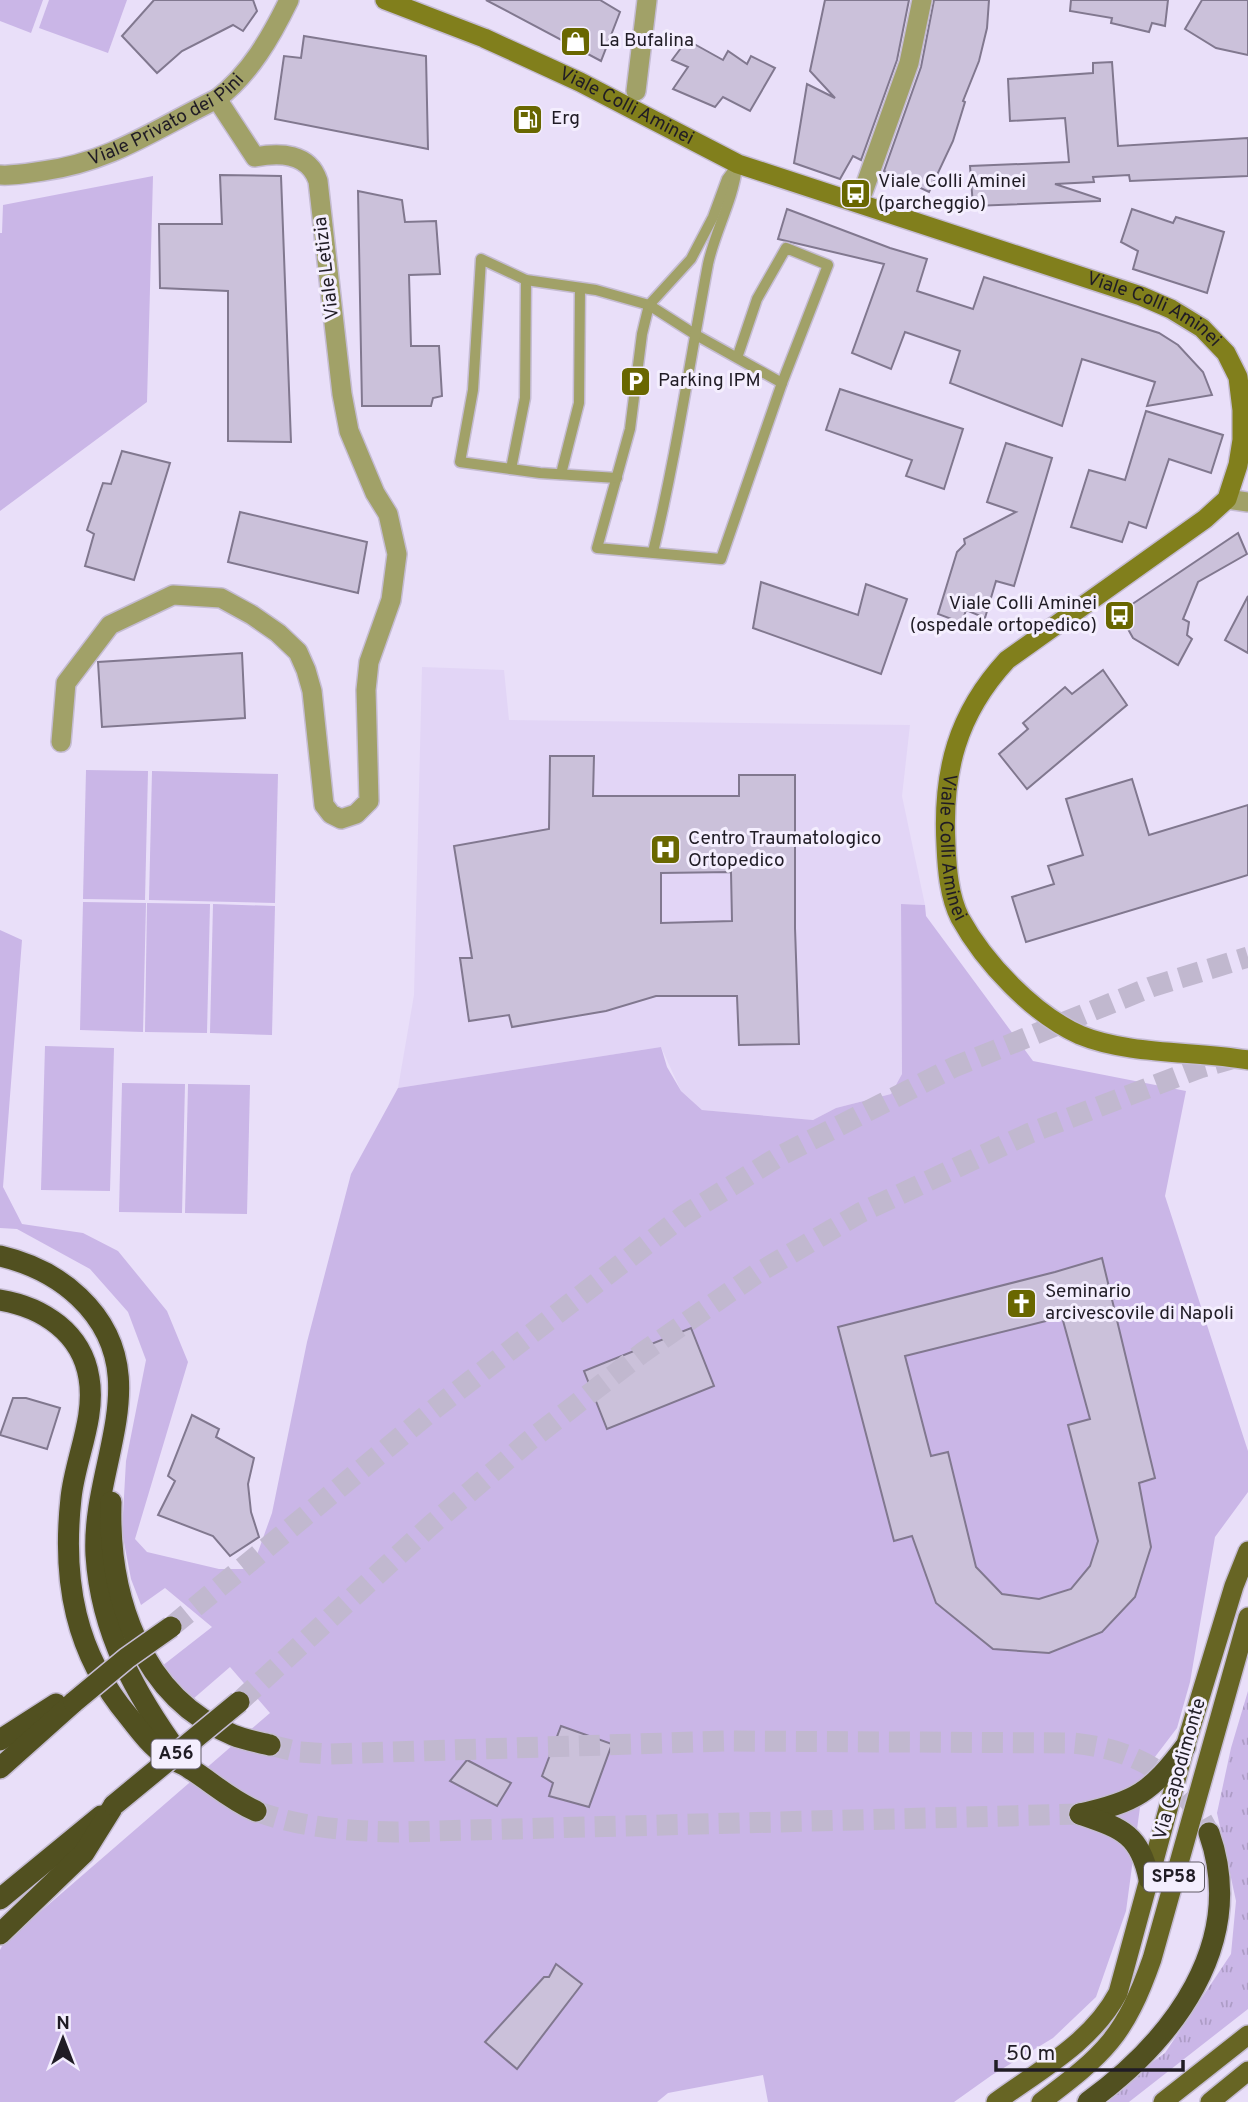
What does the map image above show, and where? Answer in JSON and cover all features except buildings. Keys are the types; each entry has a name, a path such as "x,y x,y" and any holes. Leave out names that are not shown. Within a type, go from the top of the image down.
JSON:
{"highway":[{"path":"0,1256 48,1274 72,1290 91,1308 105,1328 113,1348 119,1380 118,1415 110,1444 96,1525 96,1553 104,1608 135,1689 189,1768"},
{"path":"0,1300 35,1310 57,1323 72,1337 87,1366 90,1407 75,1468 69,1511 69,1563 79,1625 96,1671 110,1694 147,1739 166,1756 189,1768 226,1796 256,1811"},
{"path":"110,1444 111,1524 116,1577 139,1647 155,1673 174,1695 195,1712 234,1736 270,1745"},
{"path":"0,1740 72,1699 171,1627"},
{"path":"0,1768 72,1699"},
{"name":"A56","path":"0,1899 239,1702"},
{"path":"1149,1879 1140,1849 1126,1833 1080,1814 1122,1804 1136,1797 1164,1775 1185,1747"},
{"path":"0,1934 85,1853 114,1805"},
{"path":"1088,2102 1147,2054 1168,2030 1201,1982 1217,1939 1221,1913 1220,1866 1209,1833"}],"main road":[{"name":"Viale Colli Aminei","path":"385,0 484,38 580,82 738,164 1141,296 1202,327 1226,353 1238,377 1242,410 1242,440 1238,465 1227,499 1205,519 1007,660 988,681 970,708 958,738 949,773 945,834 952,895 960,917 998,971 1023,998 1073,1031 1111,1044 1248,1060"},
{"name":"Via Capodimonte","path":"996,2102 1083,2039 1108,2010 1118,1993 1185,1747 1234,1586 1248,1551"},
{"name":"Via Capodimonte","path":"1041,2102 1101,2055 1116,2037 1136,2003 1152,1959 1248,1617"},
{"path":"1163,2102 1248,2035"},
{"path":"1210,2102 1248,2071"}],"street":[{"name":"Viale Privato dei Pini","path":"0,175 61,169 110,155 217,99 229,90 253,63 289,0"},
{"path":"636,90 648,0"},
{"path":"863,191 909,64 922,0"},
{"name":"Viale Letizia","path":"61,742 66,683 110,625 173,595 221,598 278,633 298,652 312,691 324,805 331,814 341,818 356,814 369,802 366,690 369,662 391,600 396,580 397,554 388,514 349,431 342,394 318,181 309,164 284,155 255,157 217,99"},
{"path":"1227,499 1248,502"}],"lane":[{"path":"737,358 757,299 786,248 828,265 782,383 721,559 597,548 630,429 642,334 649,305 691,259 713,216 727,179 738,164"},
{"path":"653,552 666,500 709,260 735,183 738,164"},
{"path":"617,478 460,462 473,390 481,259 526,279 580,288 649,305 696,335 782,383"},
{"path":"511,468 525,398 526,279"},
{"path":"561,474 579,403 580,288"}],"shaded area":[{"name":"Centro Traumatologico Ortopedico","path":"422,667 504,670 509,720 910,725 902,796 925,905 901,904 902,1074 891,1094 836,1108 813,1120 702,1110 681,1091 661,1047 398,1088 414,995"}],"green space":[{"path":"0,0 43,0 31,33 0,21"},
{"path":"49,0 127,0 108,53 39,28"},
{"path":"153,176 147,402 0,511 0,233 3,205"},
{"path":"86,770 148,771 145,900 83,899"},
{"path":"152,771 278,774 275,903 149,900"},
{"path":"83,902 146,903 143,1032 80,1030"},
{"path":"147,903 210,904 207,1033 145,1032"},
{"path":"213,904 275,906 272,1035 210,1033"},
{"path":"901,904 925,905 926,916 1033,1061 1186,1091 1165,1196 1248,1451 1248,1492 1215,1537 1190,1682 1177,1728 1145,1770 1126,1911 1096,1997 1053,2038 954,2102 768,2102 763,2075 668,2093 657,2102 0,2102 0,1950 3,1944 270,1713 230,1667 193,1699 162,1666 212,1627 165,1588 141,1605 131,1579 122,1532 126,1461 146,1360 128,1312 90,1269 17,1229 0,1228 0,930 22,940 3,1187 22,1224 83,1233 118,1251 167,1311 188,1362 135,1539 147,1552 219,1569 243,1569 254,1563 272,1513 307,1342 351,1174 398,1088 661,1047 667,1067 681,1091 702,1110 813,1120 836,1108 891,1094 902,1074"},
{"path":"45,1046 114,1048 110,1191 41,1190"},
{"path":"122,1083 185,1084 182,1213 119,1212"},
{"path":"188,1084 250,1085 247,1214 185,1213"},
{"path":"1248,1691 1248,2009 1129,2102 1097,2102 1165,2053 1231,1954 1236,1901 1217,1813 1231,1748"}],"tunnel":[{"path":"171,1627 433,1410 683,1216 778,1157 954,1067 1151,987 1248,957"},
{"path":"239,1702 430,1526 529,1441 642,1353 756,1274 860,1213 1030,1133 1200,1068 1238,1057"},
{"path":"270,1745 299,1752 328,1754 727,1741 1072,1743 1116,1751 1154,1768 1185,1795 1209,1833"},
{"path":"256,1811 325,1828 397,1832 1080,1814"}],"place":[{"name":"La Bufalina","path":"576,41"},
{"name":"Erg","path":"528,119"},
{"name":"Viale Colli Aminei (parcheggio)","path":"855,193"},
{"name":"Parking IPM","path":"635,381"},
{"name":"Viale Colli Aminei (ospedale ortopedico)","path":"1120,615"},
{"name":"Centro Traumatologico Ortopedico","path":"665,850"},
{"name":"Seminario arcivescovile di Napoli","path":"1022,1303"}]}
